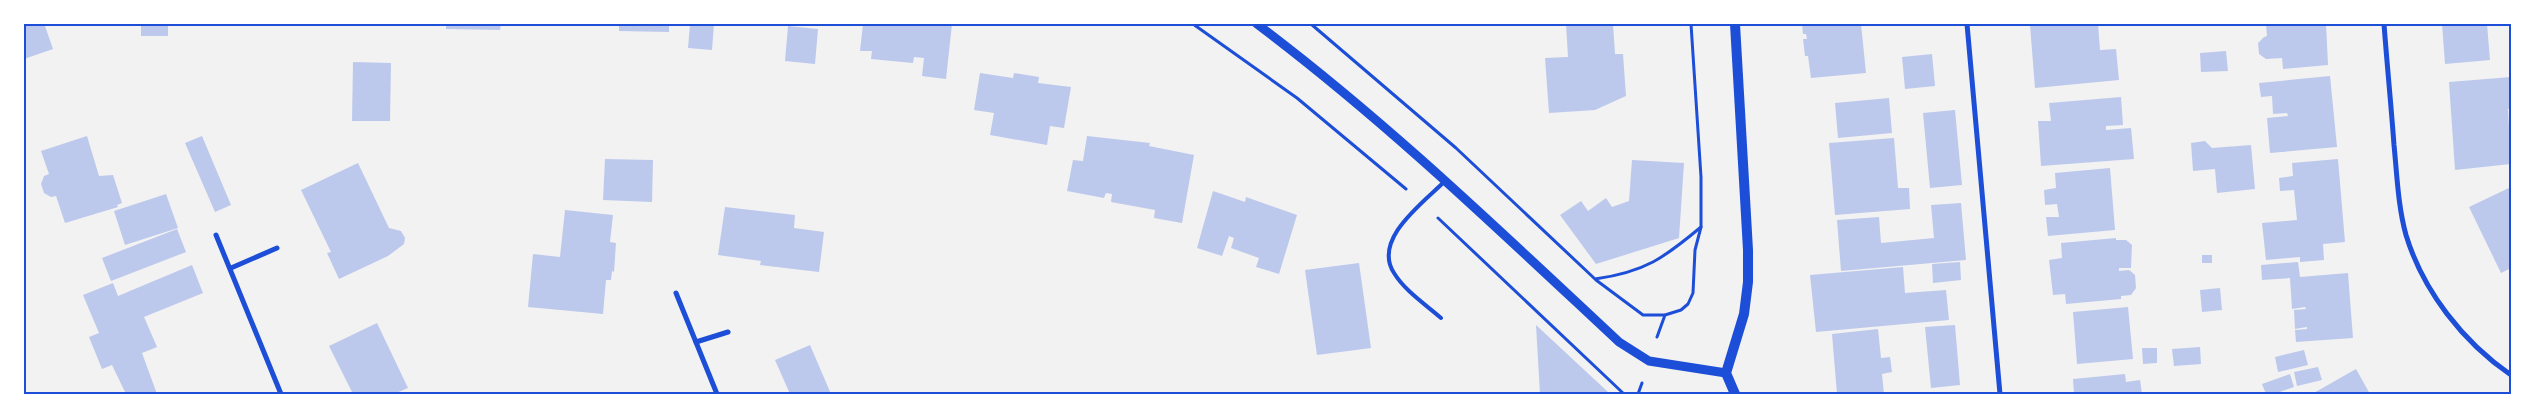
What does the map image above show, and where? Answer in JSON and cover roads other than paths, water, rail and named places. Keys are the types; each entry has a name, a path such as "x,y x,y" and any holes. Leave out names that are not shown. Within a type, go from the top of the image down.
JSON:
{"main road":[{"path":"1735,24 1748,223 1748,282 1744,314 1726,373 1736,394"}],"street":[{"path":"1256,24 1367,110 1619,342 1636,355 1649,361 1726,373"},
{"path":"1967,24 2000,394"},
{"path":"2384,24 2398,188 2406,234 2416,262 2428,287 2448,315 2485,356 2511,375"},
{"path":"216,235 281,394"},
{"path":"231,268 277,248"},
{"path":"676,293 717,394"},
{"path":"696,342 728,332"}],"lane":[{"path":"1441,318 1411,292 1394,274 1389,254 1391,240 1397,229 1445,181"}]}
